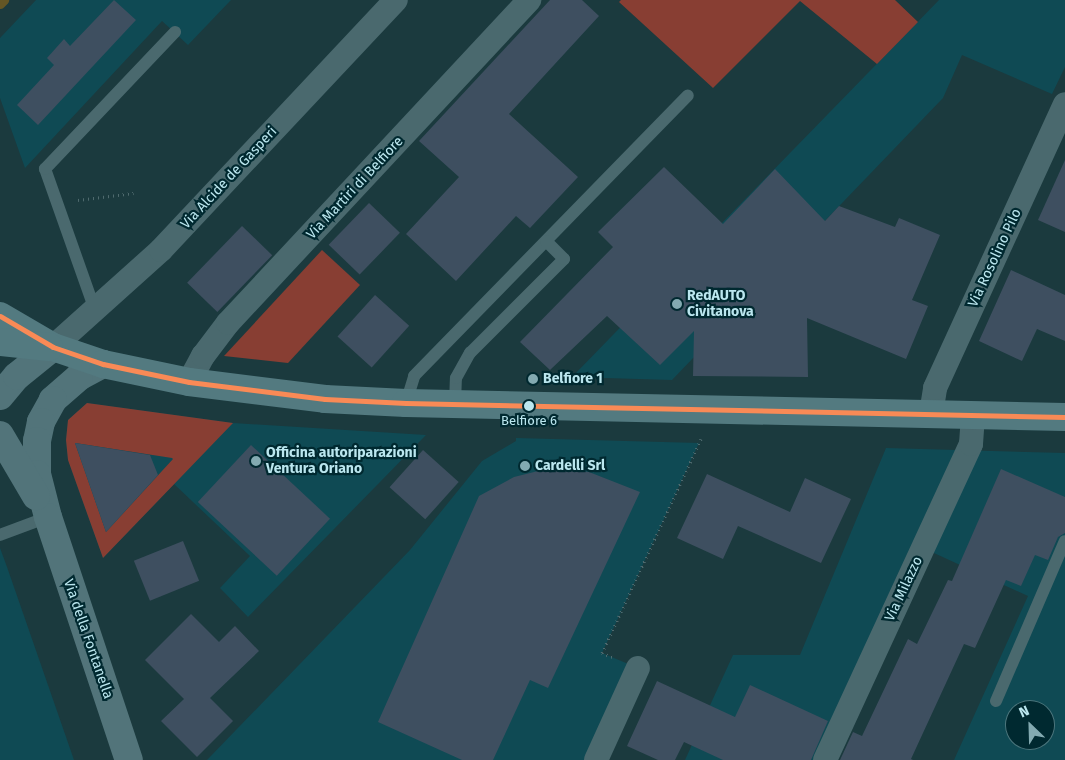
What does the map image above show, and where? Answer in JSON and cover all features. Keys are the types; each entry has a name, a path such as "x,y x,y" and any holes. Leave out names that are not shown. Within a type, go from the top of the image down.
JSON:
{"main road":[{"path":"0,316 53,347 103,364 189,382 325,399 406,403 1065,417"},
{"path":"0,342 53,347"}],"street":[{"name":"Via Alcide de Gasperi","path":"53,347 161,250 396,0"},
{"name":"Via Martiri di Belfiore","path":"189,382 203,356 228,323 529,0"},
{"name":"Via Rosolino Pilo","path":"931,414 934,388 1065,104"},
{"path":"0,396 17,376 53,347"},
{"path":"48,517 38,474 37,441 41,422 53,400 63,389 79,377 103,364"},
{"name":"Via Milazzo","path":"825,760 971,444 973,415"},
{"path":"0,435 48,517"},
{"name":"Via della Fontanella","path":"48,517 129,760"},
{"path":"596,760 638,668"}],"lane":[{"path":"95,310 45,169 175,32"},
{"path":"406,403 414,376 688,95"},
{"path":"455,404 456,378 470,354 564,258 546,241"},
{"path":"0,534 48,517"},
{"path":"996,701 1065,541"}],"path":[{"path":"57,203 134,193"},
{"path":"638,668 602,653 699,443"}],"shaded area":[{"path":"36,0 231,0 188,45 162,21 25,168 0,98 0,38"},
{"path":"621,0 895,0 918,22 877,64 800,1 713,88 619,2"},
{"path":"939,0 1065,0 1065,67 1052,94 962,55 943,98 672,380 572,377"},
{"path":"322,250 360,285 288,363 224,356"},
{"path":"87,403 233,423 426,435 248,617 220,588 250,556 174,484 103,558 68,460 66,440 68,420"},
{"path":"87,403 233,423 103,558 68,460 66,440 68,420","holes":["75,443 173,459 106,532"]},
{"path":"516,438 699,443 602,653 638,668 596,760 207,760 410,550 482,461 516,441"},
{"path":"886,448 1065,453 1065,760 954,760 1028,596 923,548 825,760 685,760 733,655 800,655"},
{"path":"0,548 7,567 74,760 0,760"}],"building":[{"path":"114,0 136,20 38,125 17,105 54,65 47,58 64,39 70,46"},
{"path":"550,0 582,0 599,16 509,114 578,177 530,228 516,216 456,281 406,234 459,177 419,141"},
{"path":"1065,160 1065,232 1038,220"},
{"path":"664,167 723,224 775,169 825,221 839,206 895,227 899,218 940,235 912,300 928,306 906,359 807,318 808,377 693,376 694,331 660,365 607,316 550,370 520,342 613,247 598,232"},
{"path":"369,203 400,233 360,275 329,245"},
{"path":"242,226 272,255 217,312 187,283"},
{"path":"1011,270 1065,295 1065,341 1037,329 1022,361 979,341"},
{"path":"375,295 409,326 372,367 338,337"},
{"path":"75,443 150,455 158,475 106,532"},
{"path":"251,445 330,519 277,576 198,502"},
{"path":"423,450 459,482 425,519 390,487"},
{"path":"565,469 589,472 640,492 548,688 530,680 493,760 462,760 378,722 479,496 514,477 538,471"},
{"path":"1001,469 1065,497 1065,533 1058,537 1048,560 1035,555 1021,586 1006,580 975,648 964,644 911,759 913,760 840,760 853,732 862,736 908,639 917,644 948,580 952,581"},
{"path":"707,474 790,512 805,478 851,499 821,563 738,526 723,559 677,538"},
{"path":"183,541 199,581 150,601 134,561"},
{"path":"191,614 219,642 235,626 259,651 210,698 233,721 197,757 161,721 184,699 145,660"},
{"path":"657,681 735,717 750,685 828,721 811,760 723,760 684,742 675,760 658,760 627,746"}],"waterway":[{"path":"0,4 4,0"}],"transit line":[{"path":"0,316 53,347 103,364 189,382 325,399 406,403 1065,417"}],"place":[{"name":"RedAUTO Civitanova","path":"677,304"},
{"name":"Belfiore 1","path":"533,379"},
{"name":"Belfiore 6","path":"529,406"},
{"name":"Officina autoriparazioni Ventura Oriano","path":"256,461"},
{"name":"Cardelli Srl","path":"525,466"}]}
